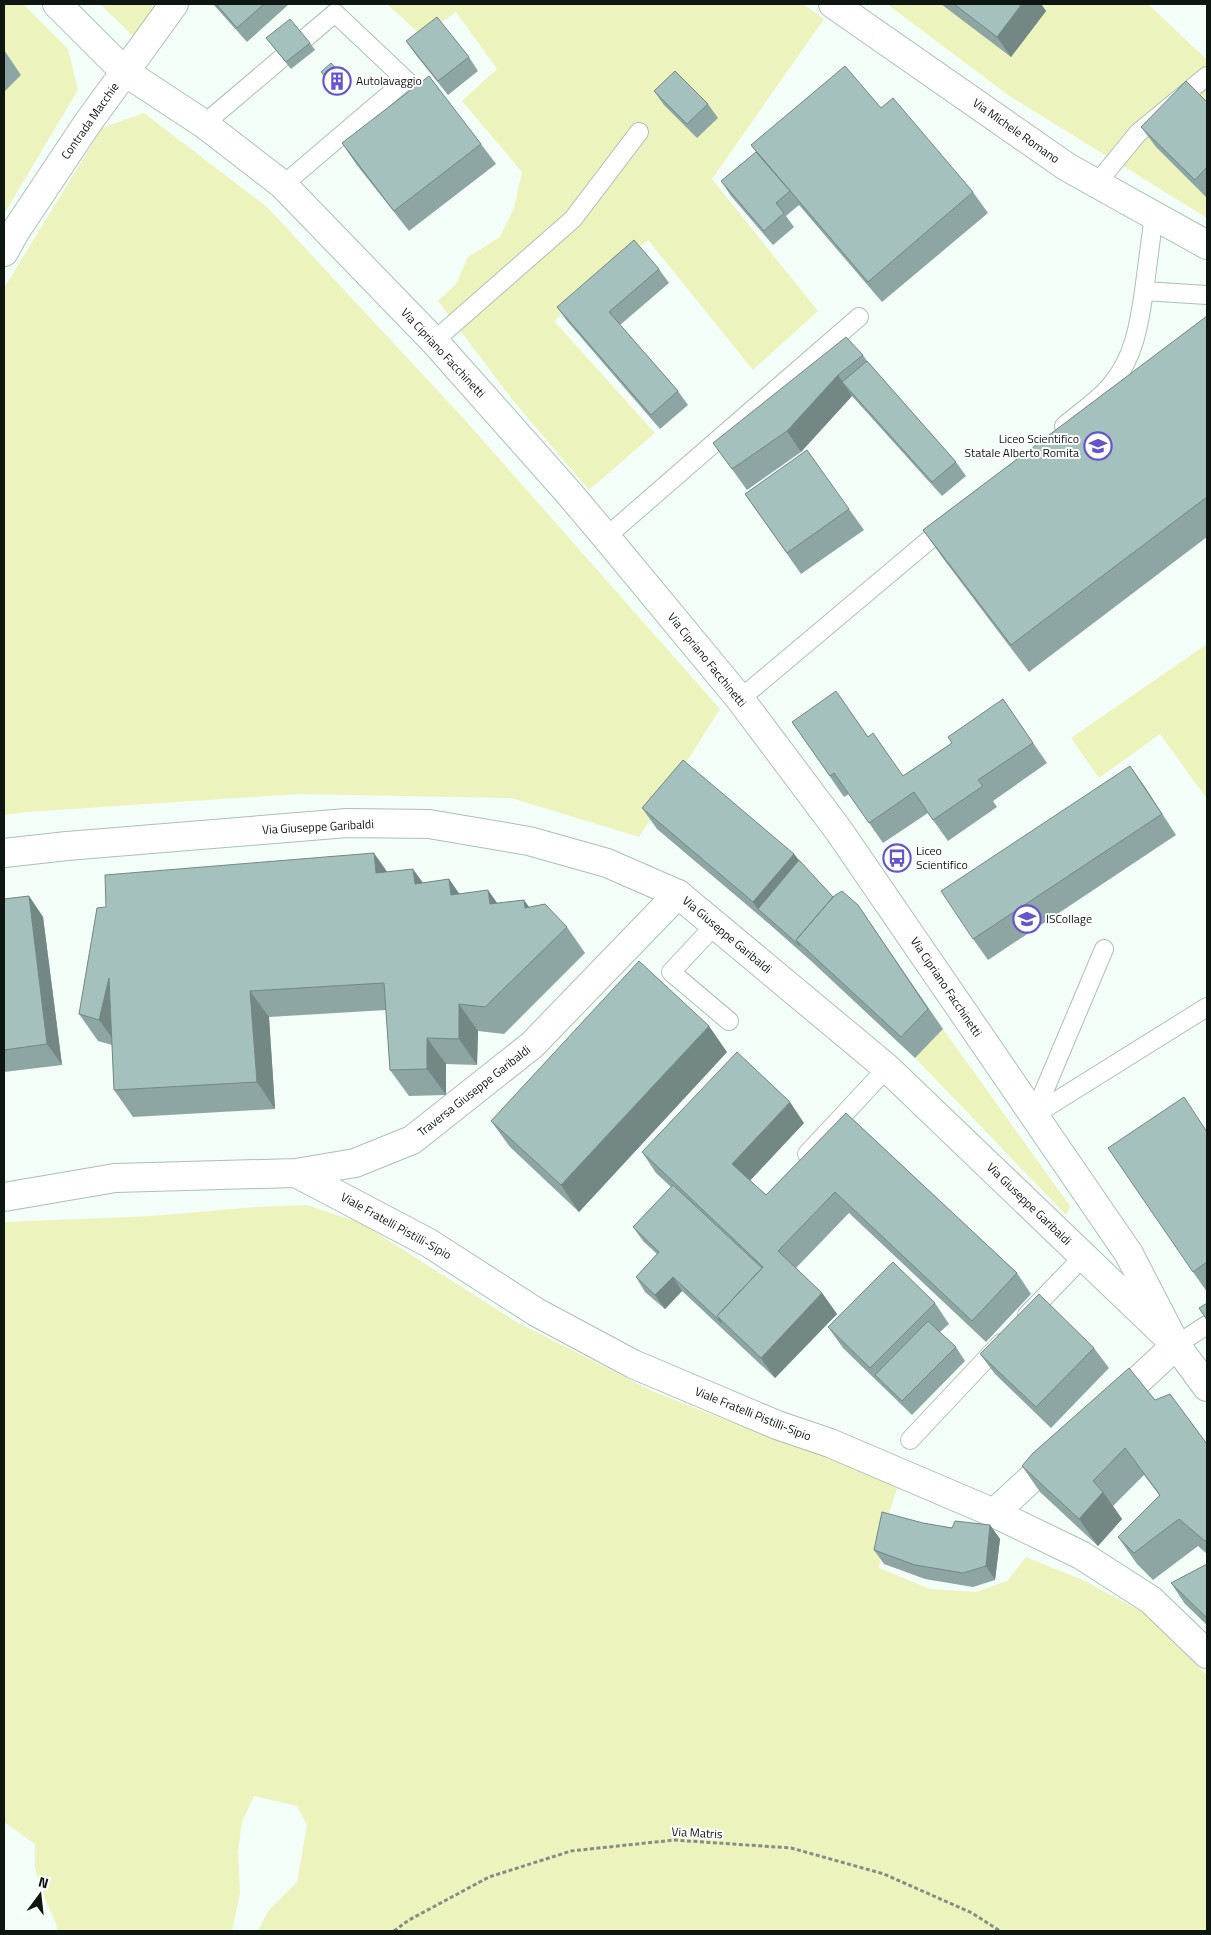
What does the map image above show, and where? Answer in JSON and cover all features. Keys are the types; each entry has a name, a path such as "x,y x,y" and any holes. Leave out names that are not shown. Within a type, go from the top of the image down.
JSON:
{"street":[{"name":"Contrada Macchie","path":"4,252 15,232 87,124 125,72 57,4"},
{"path":"125,72 174,4"},
{"name":"Via Michele Romano","path":"833,4 1067,167 1207,244"},
{"name":"Via Cipriano Facchinetti","path":"125,72 204,124 283,185 434,341 568,492 740,699 839,830 1129,1254 1176,1345"},
{"name":"Via Giuseppe Garibaldi","path":"4,853 347,823 429,824 529,841 590,858 607,863 678,894 887,1068 1176,1345 1207,1387"},
{"name":"Traversa Giuseppe Garibaldi","path":"4,1197 115,1178 296,1173 355,1163 412,1140 532,1044 678,894"},
{"name":"Viale Fratelli Pistilli-Sipio","path":"296,1173 430,1242 536,1312 633,1364 776,1425 830,1444 994,1513 1081,1555 1151,1600 1207,1654"},
{"path":"994,1513 1176,1345"}],"lane":[{"path":"204,124 335,14 406,80 283,185"},
{"path":"1097,183 1138,133 1207,76"},
{"path":"434,341 573,219 638,132"},
{"path":"1051,436 1111,386 1130,354 1138,330 1154,215"},
{"path":"1144,291 1207,296"},
{"path":"606,537 859,317"},
{"path":"740,699 961,512"},
{"path":"715,925 671,972 729,1021"},
{"path":"1034,1115 1104,950"},
{"path":"1034,1115 1207,1007"},
{"path":"797,1166 887,1068"},
{"path":"910,1440 1084,1256"},
{"path":"1176,1345 1207,1325"}],"path":[{"name":"Via Matris","path":"394,1931 409,1920 489,1877 571,1851 674,1840 791,1848 875,1871 972,1913 1000,1931"}],"green space":[{"path":"4,4 23,4 68,49 78,90 4,214"},
{"path":"100,4 163,4 138,41"},
{"path":"387,4 803,4 824,19 712,179 818,311 753,370 648,240 554,321 655,433 589,490 515,403 438,301 456,284 468,257 500,237 514,208 522,172 462,101 497,69 456,12 422,36"},
{"path":"887,4 1148,4 1205,58 1207,56 1207,218 1008,95"},
{"path":"144,113 268,208 465,420 720,709 639,837 511,798 299,794 4,815 4,288 102,128"},
{"path":"1207,644 1207,799 1160,734 1099,778 1071,738"},
{"path":"943,1029 1070,1206 1066,1215 915,1058"},
{"path":"307,1205 361,1223 515,1321 652,1391 821,1455 898,1487 886,1527 879,1568 930,1589 976,1592 1007,1581 1026,1557 1085,1581 1144,1613 1207,1675 1207,1931 258,1931 269,1910 297,1882 307,1825 297,1806 254,1796 242,1822 238,1852 240,1893 232,1931 57,1931 56,1924 39,1885 35,1867 35,1844 4,1822 4,1222 152,1216 255,1207"}],"building":[{"path":"216,4 264,4 237,28"},
{"path":"954,4 1022,4 997,37"},
{"path":"437,17 469,57 438,81 406,41"},
{"path":"290,19 310,43 286,62 266,38"},
{"path":"331,63 343,76 333,85 321,72"},
{"path":"845,66 881,108 893,98 973,192 868,282 751,145"},
{"path":"675,71 708,104 687,124 654,91"},
{"path":"429,76 481,144 394,211 342,143"},
{"path":"1186,81 1207,102 1207,167 1195,180 1141,127"},
{"path":"756,152 790,191 776,203 784,213 764,231 721,181"},
{"path":"634,240 659,269 609,312 678,391 651,415 557,307"},
{"path":"1207,316 1207,497 1011,645 923,530"},
{"path":"846,337 863,355 838,375 787,431 732,469 713,443"},
{"path":"867,361 956,462 932,482 842,382"},
{"path":"807,450 849,509 787,553 745,494"},
{"path":"836,691 868,737 873,733 903,776 952,743 948,737 1003,699 1033,743 978,780 983,786 933,820 914,792 869,823 834,773 830,776 792,722"},
{"path":"683,760 794,854 753,902 642,808"},
{"path":"1130,766 1162,814 973,939 941,891"},
{"path":"374,853 376,873 413,869 415,884 449,879 451,895 488,890 490,904 524,900 525,908 545,904 567,927 485,1007 459,1004 459,1039 427,1038 427,1069 390,1070 384,983 250,991 257,1082 114,1090 109,978 99,1020 79,1014 97,908 106,907 105,875"},
{"path":"799,860 833,897 796,940 800,946 758,909"},
{"path":"842,891 858,905 928,1009 901,1037 796,940 834,896"},
{"path":"29,896 47,1044 4,1050 4,899"},
{"path":"639,961 709,1026 561,1185 491,1121"},
{"path":"737,1052 790,1102 732,1164 766,1195 846,1113 1017,1273 972,1321 835,1192 778,1251 822,1293 761,1358 717,1316 763,1267 642,1152"},
{"path":"1184,1097 1207,1132 1207,1262 1193,1272 1108,1148"},
{"path":"673,1185 762,1268 717,1316 722,1323 673,1277 655,1295 636,1277 659,1252 633,1227"},
{"path":"893,1262 935,1303 870,1368 828,1327"},
{"path":"1039,1294 1094,1348 1036,1407 980,1354"},
{"path":"1207,1303 1207,1320 1199,1308"},
{"path":"928,1321 956,1347 902,1401 875,1375"},
{"path":"1129,1368 1155,1400 1170,1394 1207,1444 1207,1540 1205,1541 1179,1519 1134,1553 1118,1537 1160,1495 1125,1448 1093,1481 1103,1492 1079,1519 1022,1466 1032,1454"},
{"path":"882,1512 923,1523 952,1528 955,1521 990,1525 986,1566 963,1573 915,1565 874,1550"},
{"path":"1207,1564 1207,1618 1171,1583"}],"place":[{"name":"Autolavaggio","path":"337,81"},
{"name":"Liceo Scientifico Statale Alberto Romita","path":"1098,446"},
{"name":"Liceo Scientifico","path":"897,858"},
{"name":"ISCollage","path":"1027,919"}]}
